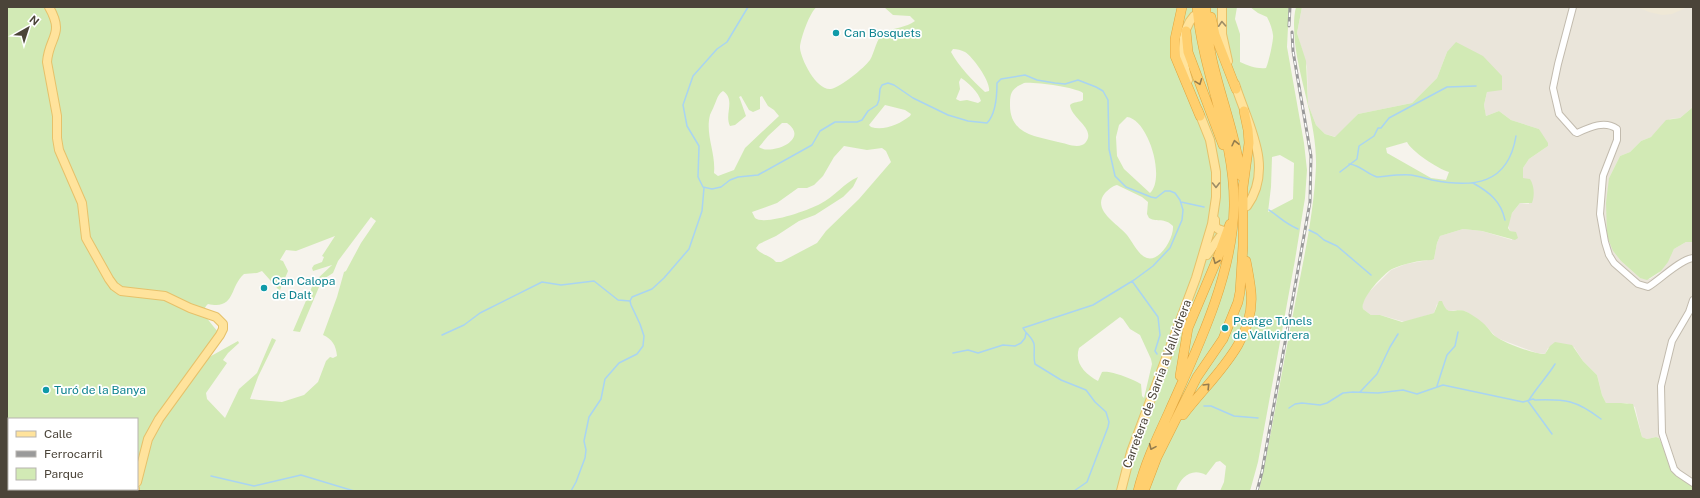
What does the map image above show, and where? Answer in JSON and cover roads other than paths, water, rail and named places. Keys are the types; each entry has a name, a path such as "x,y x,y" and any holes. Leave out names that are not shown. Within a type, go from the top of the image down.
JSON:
{"highway":[{"path":"1182,7 1175,39 1175,56 1200,116"},
{"path":"1166,439 1191,404 1232,356 1248,320 1251,302 1251,292 1243,246 1234,139 1210,52 1206,7"},
{"path":"1210,7 1215,35 1236,89"},
{"path":"1195,11 1238,196"},
{"path":"1186,31 1188,52 1226,156 1238,196"},
{"path":"1178,389 1188,328 1218,257 1238,196 1249,139 1244,111"},
{"path":"1138,491 1147,459 1208,321 1223,277 1231,243 1234,211"},
{"path":"1144,491 1152,468 1197,377 1218,348 1228,329 1240,292 1243,246"}],"main road":[{"path":"48,7 57,27 56,36 48,54 47,62 57,116 57,144 82,203 85,234 88,242 111,282 119,290 165,296 190,308 216,317 223,324 223,329 220,336 159,419 150,434 138,478"},
{"path":"1222,7 1222,34 1236,89 1254,134 1259,158 1257,184 1252,198 1247,206"},
{"path":"1195,11 1186,31 1184,43 1186,70 1200,116 1208,135 1213,156 1216,182 1215,226 1224,231 1209,251 1196,278"},
{"path":"1196,278 1211,231 1215,207"},
{"name":"Carretera de Sarria a Vallvidrera","path":"1121,491 1131,452 1196,278"}],"street":[{"path":"1573,7 1553,88 1560,118 1575,132 1577,133 1589,127 1603,124 1617,129 1617,140 1603,176 1600,214 1609,255 1614,263 1638,284 1648,287 1676,267 1693,258"},
{"path":"1693,300 1689,312 1669,348 1661,386 1661,395 1663,438 1674,469 1693,483"}],"waterway":[{"path":"748,7 727,42 717,49 693,76 683,105 687,126 699,146 698,177 703,187 712,189 721,187 730,180 738,177 758,175 812,145 820,131 835,122 857,122 862,120 868,111 877,105 882,85 888,83 894,85 913,98 948,115 968,121 987,123 994,110 997,83 1001,79 1025,75 1037,80 1065,84 1078,80 1103,91 1108,100 1109,149 1115,176 1126,187 1151,197 1156,198 1165,191 1170,191 1175,193 1180,200 1183,210 1182,220 1170,248 1153,266 1134,280 1093,305 1023,328 1034,344 1035,364 1061,380 1086,390 1095,402 1106,412 1109,422 1108,427 1087,482 1074,491"},
{"path":"1340,172 1357,159 1359,146 1374,136 1378,128 1381,128 1389,118 1447,87 1476,86"},
{"path":"1349,164 1357,166 1377,177 1414,175 1432,180 1474,183 1497,174 1505,165 1512,152 1516,136"},
{"path":"1473,183 1494,198 1501,207 1505,220"},
{"path":"571,491 585,458 586,450 584,441 589,417 601,399 605,379 619,363 637,354 643,346 644,336 630,301 632,297 652,289 664,278 689,249 702,211 704,188"},
{"path":"1181,202 1204,207"},
{"path":"1269,210 1298,229"},
{"path":"1309,230 1324,240 1337,246 1371,275"},
{"path":"442,335 464,325 480,313 542,282 561,285 594,281 618,300 630,301"},
{"path":"1132,281 1158,317 1160,335 1155,351 1157,354"},
{"path":"1437,386 1447,355 1455,346 1458,332"},
{"path":"953,353 968,350 978,353 1003,345 1015,346 1021,343 1025,338 1026,333"},
{"path":"1360,392 1377,374 1398,334"},
{"path":"1529,400 1555,364"},
{"path":"1289,408 1295,404 1302,403 1320,405 1327,403 1343,393 1378,393 1403,390 1417,394 1443,385 1523,402 1533,399 1570,402 1577,404 1601,419"},
{"path":"1528,401 1552,434"},
{"path":"1204,406 1211,406 1234,416 1258,418"},
{"path":"211,476 254,486 301,475 354,491"}],"railway":[{"path":"1289,26 1290,7"},
{"path":"1257,491 1262,472 1310,202 1311,156 1293,51 1292,32"}],"place":[{"name":"Can Bosquets","path":"836,33"},
{"name":"Can Calopa de Dalt","path":"264,288"},
{"name":"Peatge Túnels de Vallvidrera","path":"1225,328"},
{"name":"Turó de la Banya","path":"46,390"}]}
